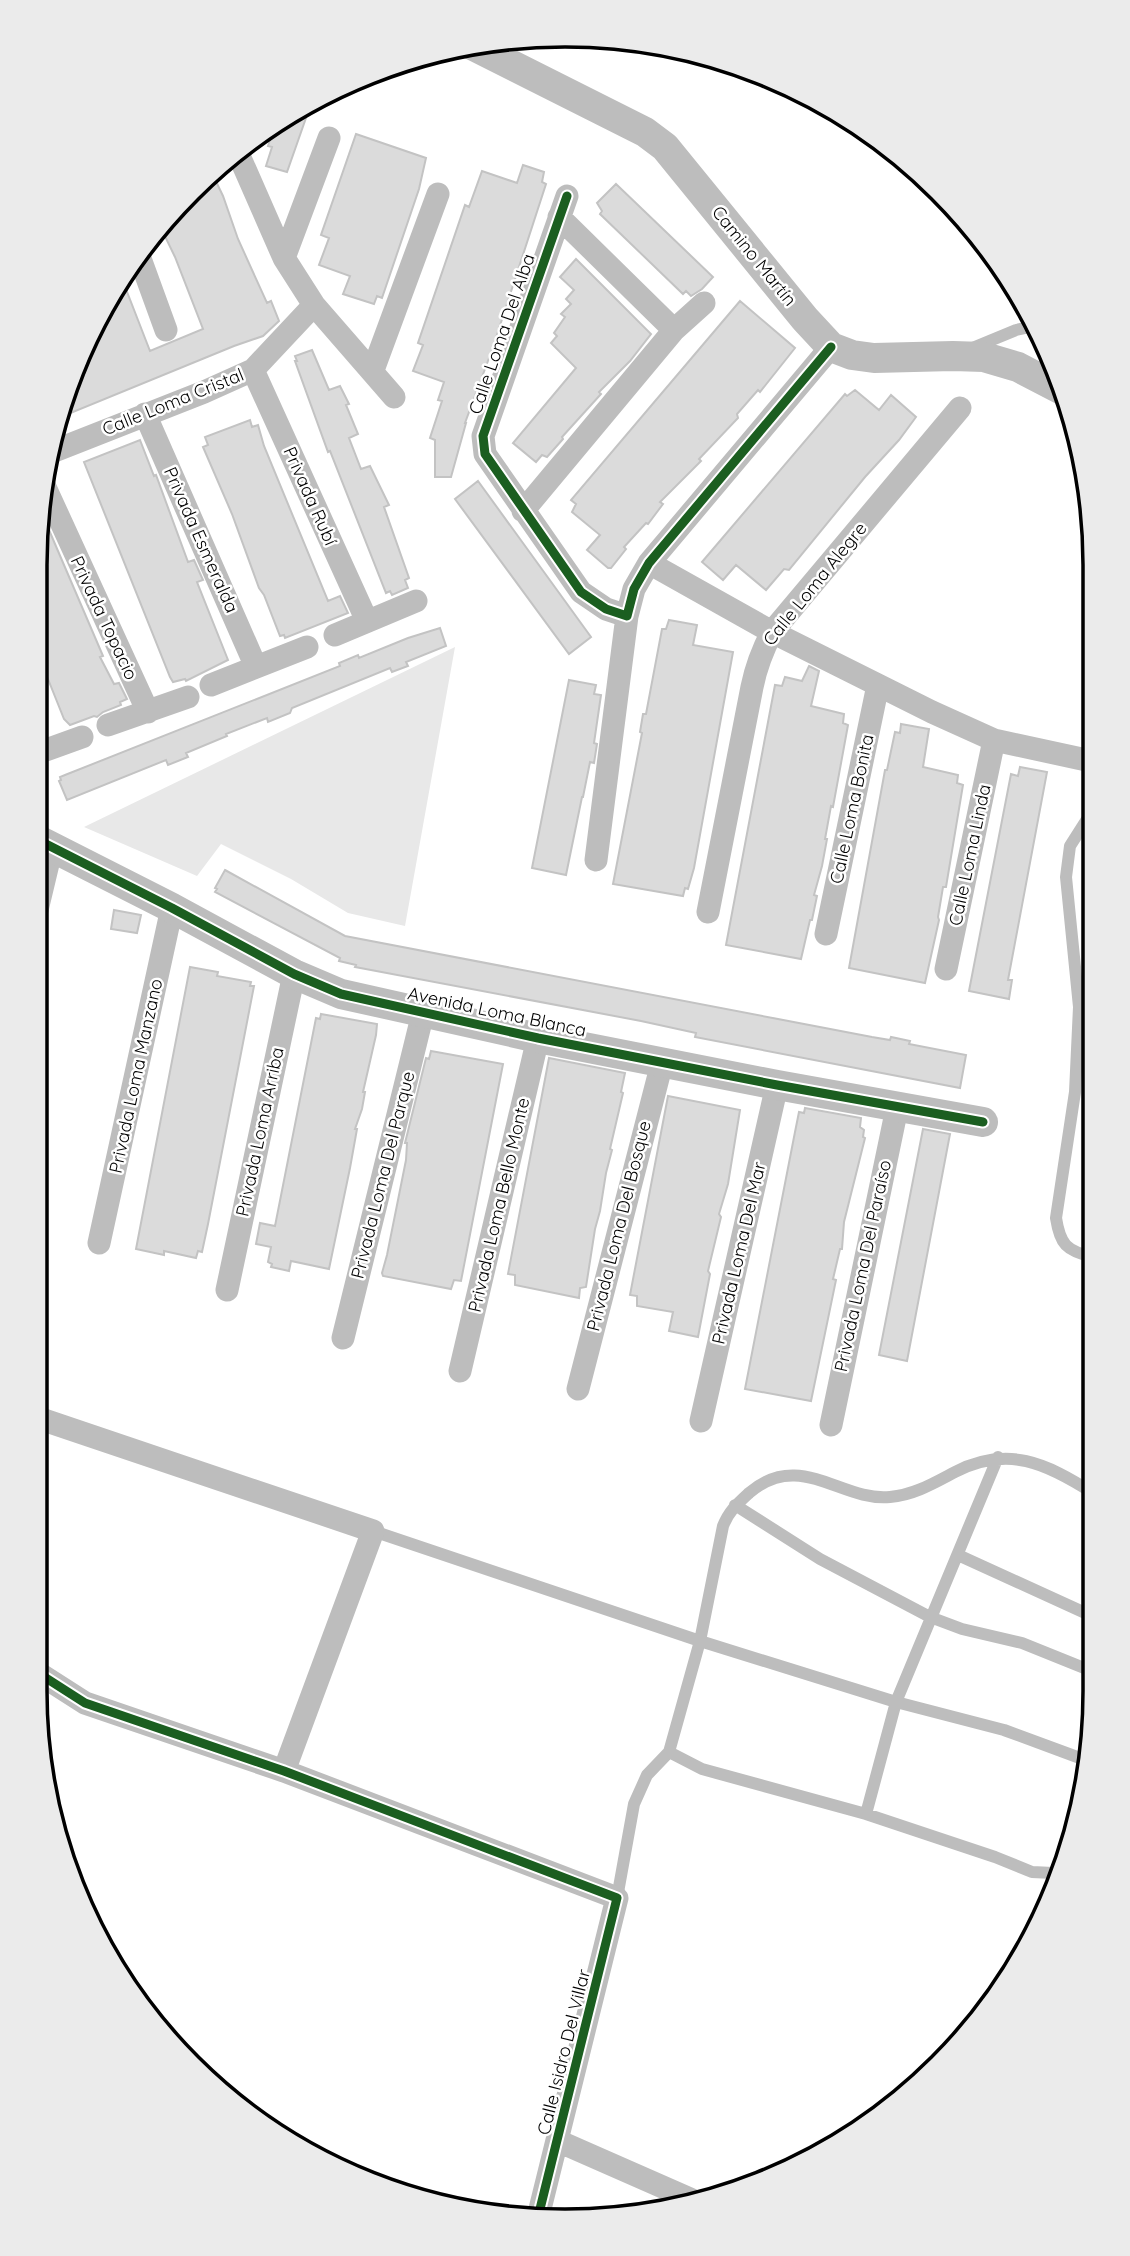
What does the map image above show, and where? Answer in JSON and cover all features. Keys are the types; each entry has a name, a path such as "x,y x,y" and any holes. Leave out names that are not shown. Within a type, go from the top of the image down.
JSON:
{"street":[{"name":"Camino Martín","path":"488,53 645,132 665,147 805,319 831,347"},
{"path":"284,258 329,138"},
{"path":"241,161 284,258 314,305 394,397"},
{"path":"373,370 438,194"},
{"name":"Calle Loma Del Alba","path":"616,612 581,592 485,454 484,436 563,207 674,331"},
{"path":"143,266 166,330"},
{"path":"523,511 674,331 704,303"},
{"name":"Calle Loma Cristal","path":"61,448 253,370 314,305"},
{"path":"596,860 616,612 649,563 831,347 852,355 874,358 984,357 1018,367 1049,383"},
{"name":"Privada Rubí","path":"253,370 367,621"},
{"name":"Calle Loma Alegre","path":"708,912 757,663 772,632 960,408"},
{"name":"Privada Esmeralda","path":"145,414 256,667"},
{"name":"Privada Topacio","path":"51,501 148,712"},
{"path":"649,563 772,632 994,740 1083,759"},
{"path":"335,635 416,601"},
{"path":"211,685 307,647"},
{"name":"Calle Loma Bonita","path":"826,934 878,685"},
{"path":"108,725 188,697"},
{"path":"47,750 82,737"},
{"name":"Calle Loma Linda","path":"946,969 994,740"},
{"name":"Avenida Loma Blanca","path":"47,845 172,908 294,975 341,994 538,1038 777,1086 983,1122"},
{"name":"Privada Loma Manzano","path":"99,1243 172,908"},
{"name":"Privada Loma Arriba","path":"228,1290 294,975"},
{"name":"Privada Loma Del Parque","path":"343,1338 423,1013"},
{"name":"Privada Loma Bello Monte","path":"460,1371 538,1038"},
{"name":"Privada Loma Del Bosque","path":"578,1389 662,1063"},
{"name":"Privada Loma Del Mar","path":"701,1421 777,1086"},
{"name":"Privada Loma Del Paraíso","path":"831,1425 897,1108"},
{"path":"47,1421 373,1531 284,1771"},
{"path":"47,1679 85,1703 284,1771 617,1898"},
{"name":"Calle Isidro Del Villar","path":"540,2208 617,1898"},
{"path":"558,2141 681,2195"}],"lane":[{"path":"1016,330 1023,325"},
{"path":"953,356 1025,328"},
{"path":"1083,826 1070,846 1066,877 1079,1007 1078,1050 1075,1092 1056,1218 1059,1236 1065,1245 1083,1254"},
{"path":"866,1814 896,1702 998,1457"},
{"path":"617,1898 634,1804 647,1775 669,1752 700,1641 723,1526 728,1513 735,1505 769,1480 791,1476 827,1481 870,1496 908,1494 979,1461 998,1457 1044,1467 1083,1488"},
{"path":"735,1505 820,1559 930,1617 962,1629 1022,1643 1083,1668"},
{"path":"373,1531 700,1641 896,1702 1004,1730 1078,1757"},
{"path":"958,1555 1083,1612"},
{"path":"669,1752 702,1769 866,1814 1032,1872 1049,1873"}],"shaded area":[{"path":"455,647 405,926 348,913 291,879 221,844 197,876 84,827"}],"building":[{"path":"306,118 287,172 266,166 272,147 268,146 270,140"},
{"path":"356,134 426,158 419,189 382,298 377,296 374,304 343,294 350,276 319,265 329,238 321,235"},
{"path":"523,165 544,172 542,182 546,184 492,350 465,423 451,477 435,477 435,440 430,438 442,401 438,400 444,382 413,371 423,345 418,343 465,205 469,207 482,171 517,183"},
{"path":"217,183 238,239 267,303 271,301 279,321 263,336 71,413 101,336 127,291 150,351 203,329 165,237"},
{"path":"616,184 713,277 702,289 691,296 686,291 683,294 600,214 602,211 597,203"},
{"path":"576,259 651,334 630,361 599,392 601,394 547,457 542,455 536,462 513,443 576,368 551,343 565,317 561,314 571,304 566,299 574,290 560,277"},
{"path":"740,301 795,348 760,392 758,390 737,414 738,418 699,459 701,461 660,502 663,504 648,524 646,523 624,547 626,549 611,568 608,568 587,550 600,535 572,512 576,504 571,500"},
{"path":"312,350 329,390 340,386 349,404 346,405 358,434 349,438 361,469 370,466 389,505 384,507 409,578 405,580 408,588 392,595 390,591 386,593 330,451 328,452 295,361 295,356"},
{"path":"855,390 879,410 891,395 916,417 789,570 784,569 766,590 736,565 723,580 702,562 845,394 847,396"},
{"path":"250,420 252,427 258,425 264,446 328,601 340,596 348,613 285,638 284,635 280,636 259,588 232,514 203,447 208,445 205,437"},
{"path":"140,440 188,562 194,560 203,580 197,582 228,660 186,681 173,682 170,677 84,462"},
{"path":"478,481 591,637 569,654 455,499"},
{"path":"48,528 103,656 100,657 114,684 119,683 127,699 97,717 70,725 64,719 47,676"},
{"path":"669,620 697,625 693,645 733,652 694,868 683,896 613,884 642,733 643,714 646,714 662,629 666,629"},
{"path":"440,628 446,646 406,662 408,666 392,672 390,668 292,708 290,713 268,722 267,718 226,734 227,736 186,753 188,757 168,765 166,760 67,800 59,781 60,777 340,666 339,663 358,655 359,658"},
{"path":"809,666 819,671 811,706 844,714 843,723 848,725 822,866 814,895 817,896 801,959 726,945 775,685 782,686 785,677 802,681"},
{"path":"569,680 596,685 594,694 601,695 594,763 590,762 566,875 532,868"},
{"path":"901,724 929,729 923,767 958,775 957,783 963,785 946,887 943,887 939,920 925,983 849,968 885,770 895,732 900,733"},
{"path":"1020,767 1047,772 1008,980 1012,980 1009,999 969,991 1011,774 1018,776"},
{"path":"225,870 345,936 872,1037 890,1040 891,1037 910,1041 909,1044 966,1055 960,1088 695,1037 696,1033 641,1021 355,967 356,965 339,961 340,958 215,892"},
{"path":"114,910 141,915 137,933 111,929"},
{"path":"190,967 218,972 217,976 251,982 250,986 254,986 208,1224 202,1252 198,1251 196,1258 164,1251 164,1255 136,1249"},
{"path":"321,1014 377,1024 376,1035 329,1269 291,1261 289,1271 271,1267 272,1264 268,1262 271,1247 256,1244 260,1223 275,1226 316,1018 320,1019"},
{"path":"431,1051 503,1064 461,1281 454,1280 451,1289 383,1276 382,1273 406,1160 405,1143 426,1058 429,1059"},
{"path":"549,1058 625,1073 586,1287 580,1288 579,1298 515,1285 515,1275 508,1274"},
{"path":"668,1096 740,1110 728,1184 708,1271 710,1274 698,1337 669,1331 673,1312 637,1306 637,1296 630,1295"},
{"path":"805,1108 861,1118 860,1127 864,1130 865,1138 844,1222 842,1249 833,1279 836,1280 811,1401 745,1389 799,1112 804,1113"},
{"path":"923,1129 950,1134 907,1361 879,1355"}],"cycle path":[{"path":"567,196 483,436 485,454 581,592 606,609 627,616 634,589 649,563 831,347"},
{"path":"47,845 294,974 341,994 538,1038 983,1122"},
{"path":"47,1679 85,1703 284,1771 617,1898 540,2208"}]}
